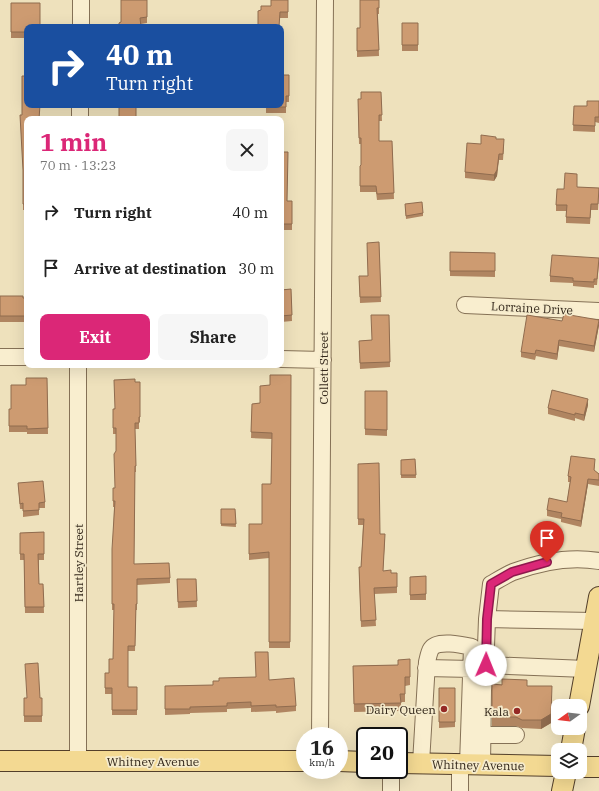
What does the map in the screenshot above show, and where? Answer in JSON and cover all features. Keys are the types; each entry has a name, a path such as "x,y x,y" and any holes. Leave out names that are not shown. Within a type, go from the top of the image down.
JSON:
{"main road":[{"path":"580,699 599,597"},
{"name":"Whitney Avenue","path":"0,761 296,761"},
{"name":"Whitney Avenue","path":"408,763 551,766"},
{"path":"587,767 599,767"},
{"path":"562,791 565,779"}],"street":[{"path":"81,0 81,24"},
{"name":"Collett Street","path":"320,727 325,0"},
{"name":"Lorraine Drive","path":"465,305 599,311"},
{"path":"0,357 24,357"},
{"path":"284,360 323,360"},
{"name":"Hartley Street","path":"78,368 78,761"},
{"path":"470,765 479,667 491,584 512,572 547,562 576,559 599,561"},
{"path":"487,619 594,621"},
{"path":"421,763 426,668 431,648 436,644 454,644 472,647 479,667 483,690 483,735 460,791"},
{"path":"426,668 479,667 586,669"},
{"path":"483,735 516,735"},
{"path":"391,779 391,791"}],"building":[{"path":"121,0 147,0 147,17 140,18 141,24 119,24 121,22"},
{"path":"271,0 288,0 288,12 280,12 279,24 258,24 258,11 261,10 261,6 271,6"},
{"path":"360,0 379,0 379,8 377,8 379,50 357,51 357,28 360,28"},
{"path":"11,3 40,3 40,24 24,24 24,32 11,32"},
{"path":"402,23 418,23 418,45 402,45"},
{"path":"284,75 289,75 289,96 286,96 286,107 284,107"},
{"path":"22,76 24,76 24,108 40,108 39,116 24,116 24,204 20,115 22,115"},
{"path":"361,92 381,92 382,115 379,115 379,141 392,141 394,193 377,194 376,186 360,186 361,138 359,138 358,99 361,99"},
{"path":"587,101 599,101 599,117 595,117 595,126 573,125 574,106 587,106"},
{"path":"119,108 136,108 136,116 119,116"},
{"path":"481,135 496,137 496,139 504,139 503,154 499,154 497,170 494,175 465,172 467,143 481,144"},
{"path":"284,152 288,152 287,201 292,201 292,224 284,224"},
{"path":"565,173 577,174 577,187 599,188 598,204 591,204 590,218 566,217 567,205 556,205 557,189 564,189"},
{"path":"422,202 423,213 406,216 405,204"},
{"path":"379,242 381,297 360,297 359,276 368,276 367,243"},
{"path":"450,252 495,253 495,271 450,271"},
{"path":"552,255 599,258 597,279 594,279 594,282 573,281 573,278 550,276"},
{"path":"291,289 292,315 284,316 284,290"},
{"path":"0,296 23,296 24,316 0,316"},
{"path":"564,314 599,320 594,346 559,340 557,354 536,350 535,354 521,352 527,315 562,321"},
{"path":"371,315 389,315 390,362 360,363 359,341 372,340"},
{"path":"270,375 291,375 290,642 269,642 269,552 249,554 249,524 262,524 262,484 271,484 272,433 251,432 252,404 260,403 260,386 270,385"},
{"path":"26,378 47,378 48,428 27,429 27,426 9,426 11,385 26,385"},
{"path":"135,379 135,382 140,382 140,417 139,423 135,423 136,466 134,564 169,563 170,578 137,579 135,646 128,646 128,687 137,687 137,710 112,710 112,688 105,688 105,673 109,673 109,659 113,659 114,604 112,604 112,549 115,501 113,501 113,488 115,488 114,454 116,451 116,428 113,428 113,409 115,409 114,380"},
{"path":"552,390 588,399 584,415 575,413 575,415 548,408"},
{"path":"365,391 387,391 387,430 365,429"},
{"path":"571,456 595,459 594,470 599,474 599,480 588,479 581,521 561,517 562,513 547,510 549,498 567,502 571,477 568,476"},
{"path":"415,459 416,475 401,475 401,460"},
{"path":"379,463 380,534 385,534 383,571 391,570 391,573 397,573 397,587 374,588 376,620 361,621 359,567 361,567 364,519 358,519 358,464"},
{"path":"43,481 45,502 39,503 39,510 23,511 23,503 20,504 18,483"},
{"path":"221,509 235,509 236,524 221,524"},
{"path":"44,532 44,554 38,554 39,584 43,584 44,607 25,607 24,554 20,554 20,533"},
{"path":"426,576 426,594 410,595 410,577"},
{"path":"177,579 196,579 197,601 178,602"},
{"path":"255,652 268,652 269,680 294,678 296,706 251,706 251,702 227,703 227,706 190,707 190,709 165,709 165,686 213,685 213,681 219,681 219,678 256,677"},
{"path":"410,659 410,677 405,677 405,694 400,694 401,703 354,704 353,666 398,665 398,660"},
{"path":"38,663 40,698 42,698 42,716 24,716 24,698 27,698 25,664"},
{"path":"502,679 527,680 527,686 552,686 551,714 541,720 522,720 516,717 492,717 492,684 502,685"},
{"path":"439,688 455,688 455,722 439,722"}],"place":[{"name":"Dairy Queen","path":"444,709"},
{"name":"Kala","path":"517,711"}],"route":[{"path":"486,665 487,619 491,584 512,572 547,562"}]}
